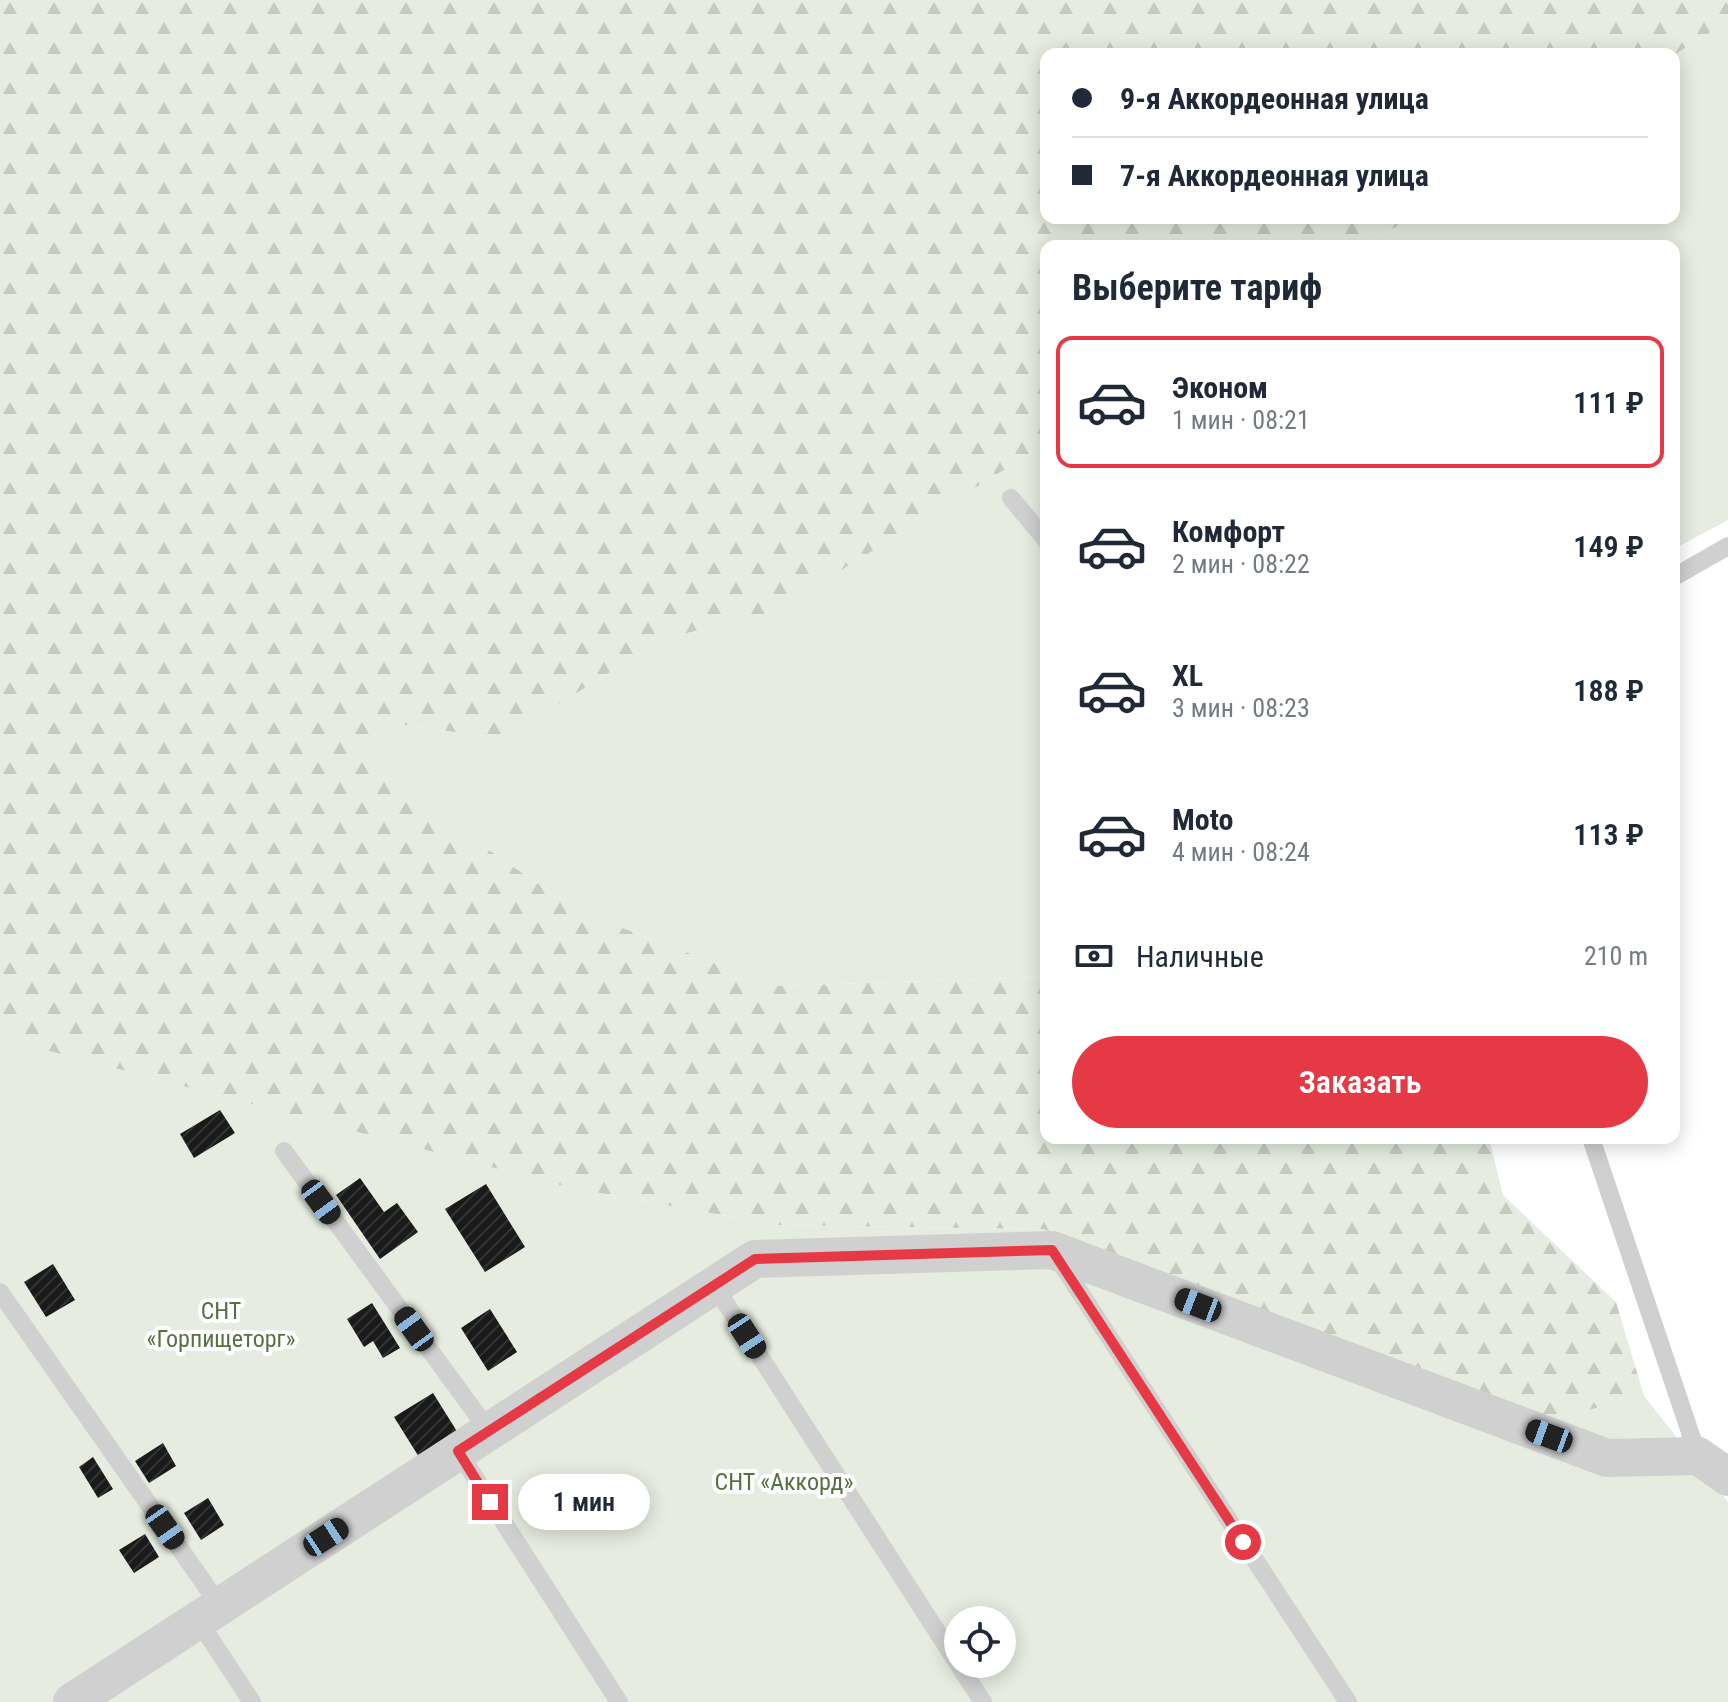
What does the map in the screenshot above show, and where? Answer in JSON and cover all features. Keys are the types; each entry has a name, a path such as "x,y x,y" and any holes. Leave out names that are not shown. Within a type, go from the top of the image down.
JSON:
{"street":[{"path":"72,1702 755,1259 1052,1250 1607,1458 1713,1466"}],"lane":[{"path":"1011,498 1040,533"},
{"path":"1680,574 1728,546"},
{"path":"1593,1144 1713,1466"},
{"path":"284,1151 473,1441 619,1702"},
{"path":"1052,1250 1348,1702"},
{"path":"714,1285 944,1642"},
{"path":"0,1292 209,1613 252,1702"},
{"path":"967,1678 983,1702"}],"green space":[{"path":"0,0 1728,0 1728,21 1680,51 1680,48 1040,48 1040,224 1400,224 1375,240 1040,240 1040,448 775,611 663,639 503,739 385,722 361,756 420,803 578,911 775,986 1040,977 1040,1144 1490,1144 1503,1195 1616,1302 1644,1396 1545,1421 1043,1229 776,1225 567,1187 0,1038"},
{"path":"1728,21 1728,520 1680,546 1680,240 1375,240 1400,224 1680,224 1680,51"},
{"path":"1040,448 1040,977 775,986 578,911 420,803 361,756 385,722 503,739 663,639 775,611"},
{"name":"СНТ «Аккорд»","path":"0,1038 567,1187 776,1225 1043,1229 1545,1421 1644,1396 1728,1502 1728,1702 0,1702"}],"building":[{"path":"220,1110 235,1133 194,1158 180,1134"},
{"path":"360,1178 384,1212 397,1203 418,1232 380,1259 336,1195"},
{"path":"486,1184 525,1247 485,1272 445,1209"},
{"path":"53,1264 75,1300 46,1317 24,1282"},
{"path":"372,1303 400,1348 383,1358 373,1341 364,1347 347,1319"},
{"path":"490,1309 517,1352 488,1371 461,1328"},
{"path":"433,1393 458,1433 419,1457 394,1417"},
{"path":"163,1443 176,1466 149,1483 135,1461"},
{"path":"93,1457 113,1489 98,1498 79,1467"},
{"path":"208,1498 224,1525 201,1540 184,1513"},
{"path":"145,1534 159,1557 134,1573 119,1550"}],"route":[{"path":"490,1502 458,1451 755,1259 1052,1250 1243,1542"}],"park label":[{"name":"СНТ «Горпищеторг»","path":"221,1325"}]}
